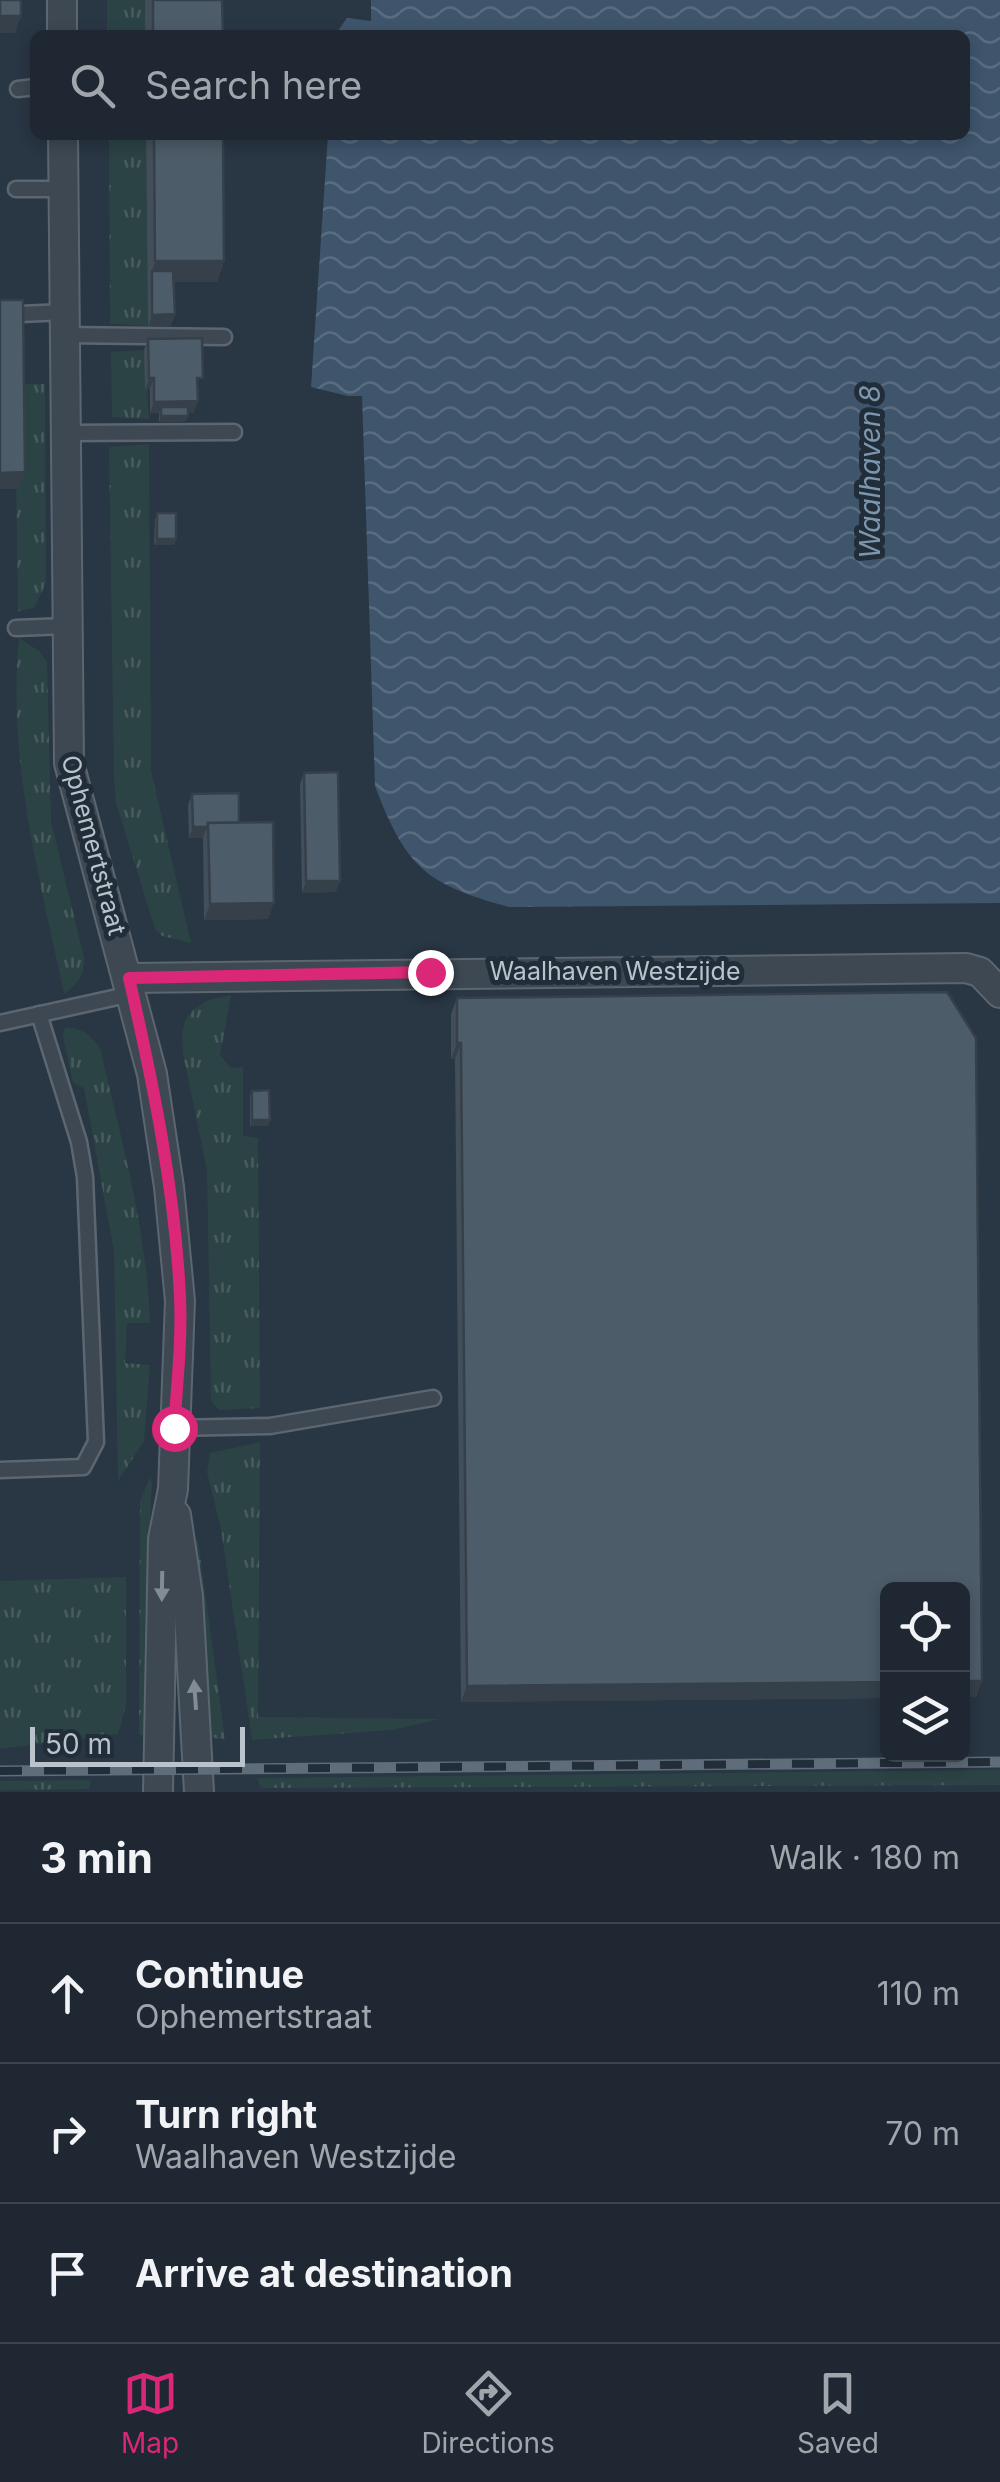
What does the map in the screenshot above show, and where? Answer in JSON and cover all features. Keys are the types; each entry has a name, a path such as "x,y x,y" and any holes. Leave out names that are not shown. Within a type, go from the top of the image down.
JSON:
{"street":[{"path":"62,0 62,30"},
{"name":"Ophemertstraat","path":"63,140 69,763 152,1074 178,1264 173,1489 188,1596 199,1792"},
{"name":"Waalhaven Westzijde","path":"130,986 966,968 990,972 1000,994"},
{"name":"Ophemertstraat","path":"158,1792 163,1539 173,1489"}],"lane":[{"path":"18,89 30,88"},
{"path":"16,189 63,189"},
{"path":"21,314 64,324 224,336"},
{"path":"64,434 234,432"},
{"path":"16,628 66,626"},
{"path":"0,1023 130,986"},
{"path":"0,1470 83,1468 96,1442 85,1177 79,1142 38,1014"},
{"path":"174,1428 270,1426 432,1398"}],"green space":[{"path":"107,0 145,0 145,30 107,30"},
{"path":"109,140 146,140 148,326 110,324"},
{"path":"144,350 149,419 112,417 111,352"},
{"path":"19,384 45,384 46,583 34,608 18,611 16,472"},
{"path":"149,444 151,771 191,943 162,936 155,929 116,803 109,447"},
{"path":"19,638 39,651 47,662 51,821 84,958 80,979 64,994 21,772 16,683"},
{"path":"231,995 220,1055 231,1068 243,1067 243,1136 258,1138 260,1408 219,1410 211,1401 207,1170 182,1034 194,1009 208,1000"},
{"path":"65,1027 85,1033 100,1048 144,1253 150,1323 127,1323 125,1363 150,1365 144,1441 118,1481 114,1251 84,1088 73,1083 63,1036"},
{"path":"260,1442 258,1717 440,1719 392,1730 252,1740 221,1529 207,1472 210,1453"},
{"path":"150,1477 144,1735 139,1735 140,1501"},
{"path":"198,1540 225,1739 212,1738 193,1541"},
{"path":"126,1577 126,1706 118,1734 0,1749 0,1581"},
{"path":"1000,1770 1000,1785 261,1788 257,1778"},
{"path":"90,1780 90,1789 0,1790 0,1781"}],"water":[{"name":"Waalhaven 8","path":"371,0 1000,0 1000,903 509,907 438,880 409,854 375,786 362,396 311,387 328,140 970,140 970,30 339,30 347,18 371,21"}],"building":[{"path":"0,0 21,0 21,16 0,16"},
{"path":"153,0 222,0 223,30 153,30"},
{"path":"154,140 223,140 224,261 155,261"},
{"path":"152,271 173,271 175,314 152,315"},
{"path":"0,300 23,300 25,472 0,473"},
{"path":"202,338 203,378 197,378 198,401 154,402 148,339"},
{"path":"161,407 188,407 188,416 161,416"},
{"path":"157,513 176,513 176,539 157,539"},
{"path":"338,772 340,881 306,881 304,773"},
{"path":"239,793 239,823 193,827 192,794"},
{"path":"273,822 274,903 210,904 208,823"},
{"path":"947,992 976,1038 982,1681 970,1681 970,1582 880,1582 880,1682 467,1686 461,1043 457,1043 457,998"},
{"path":"269,1090 270,1120 252,1120 252,1091"}],"railway":[{"path":"0,1771 1000,1762"}],"route":[{"path":"174,1428 178,1264 152,1074 129,978 430,972"}]}
